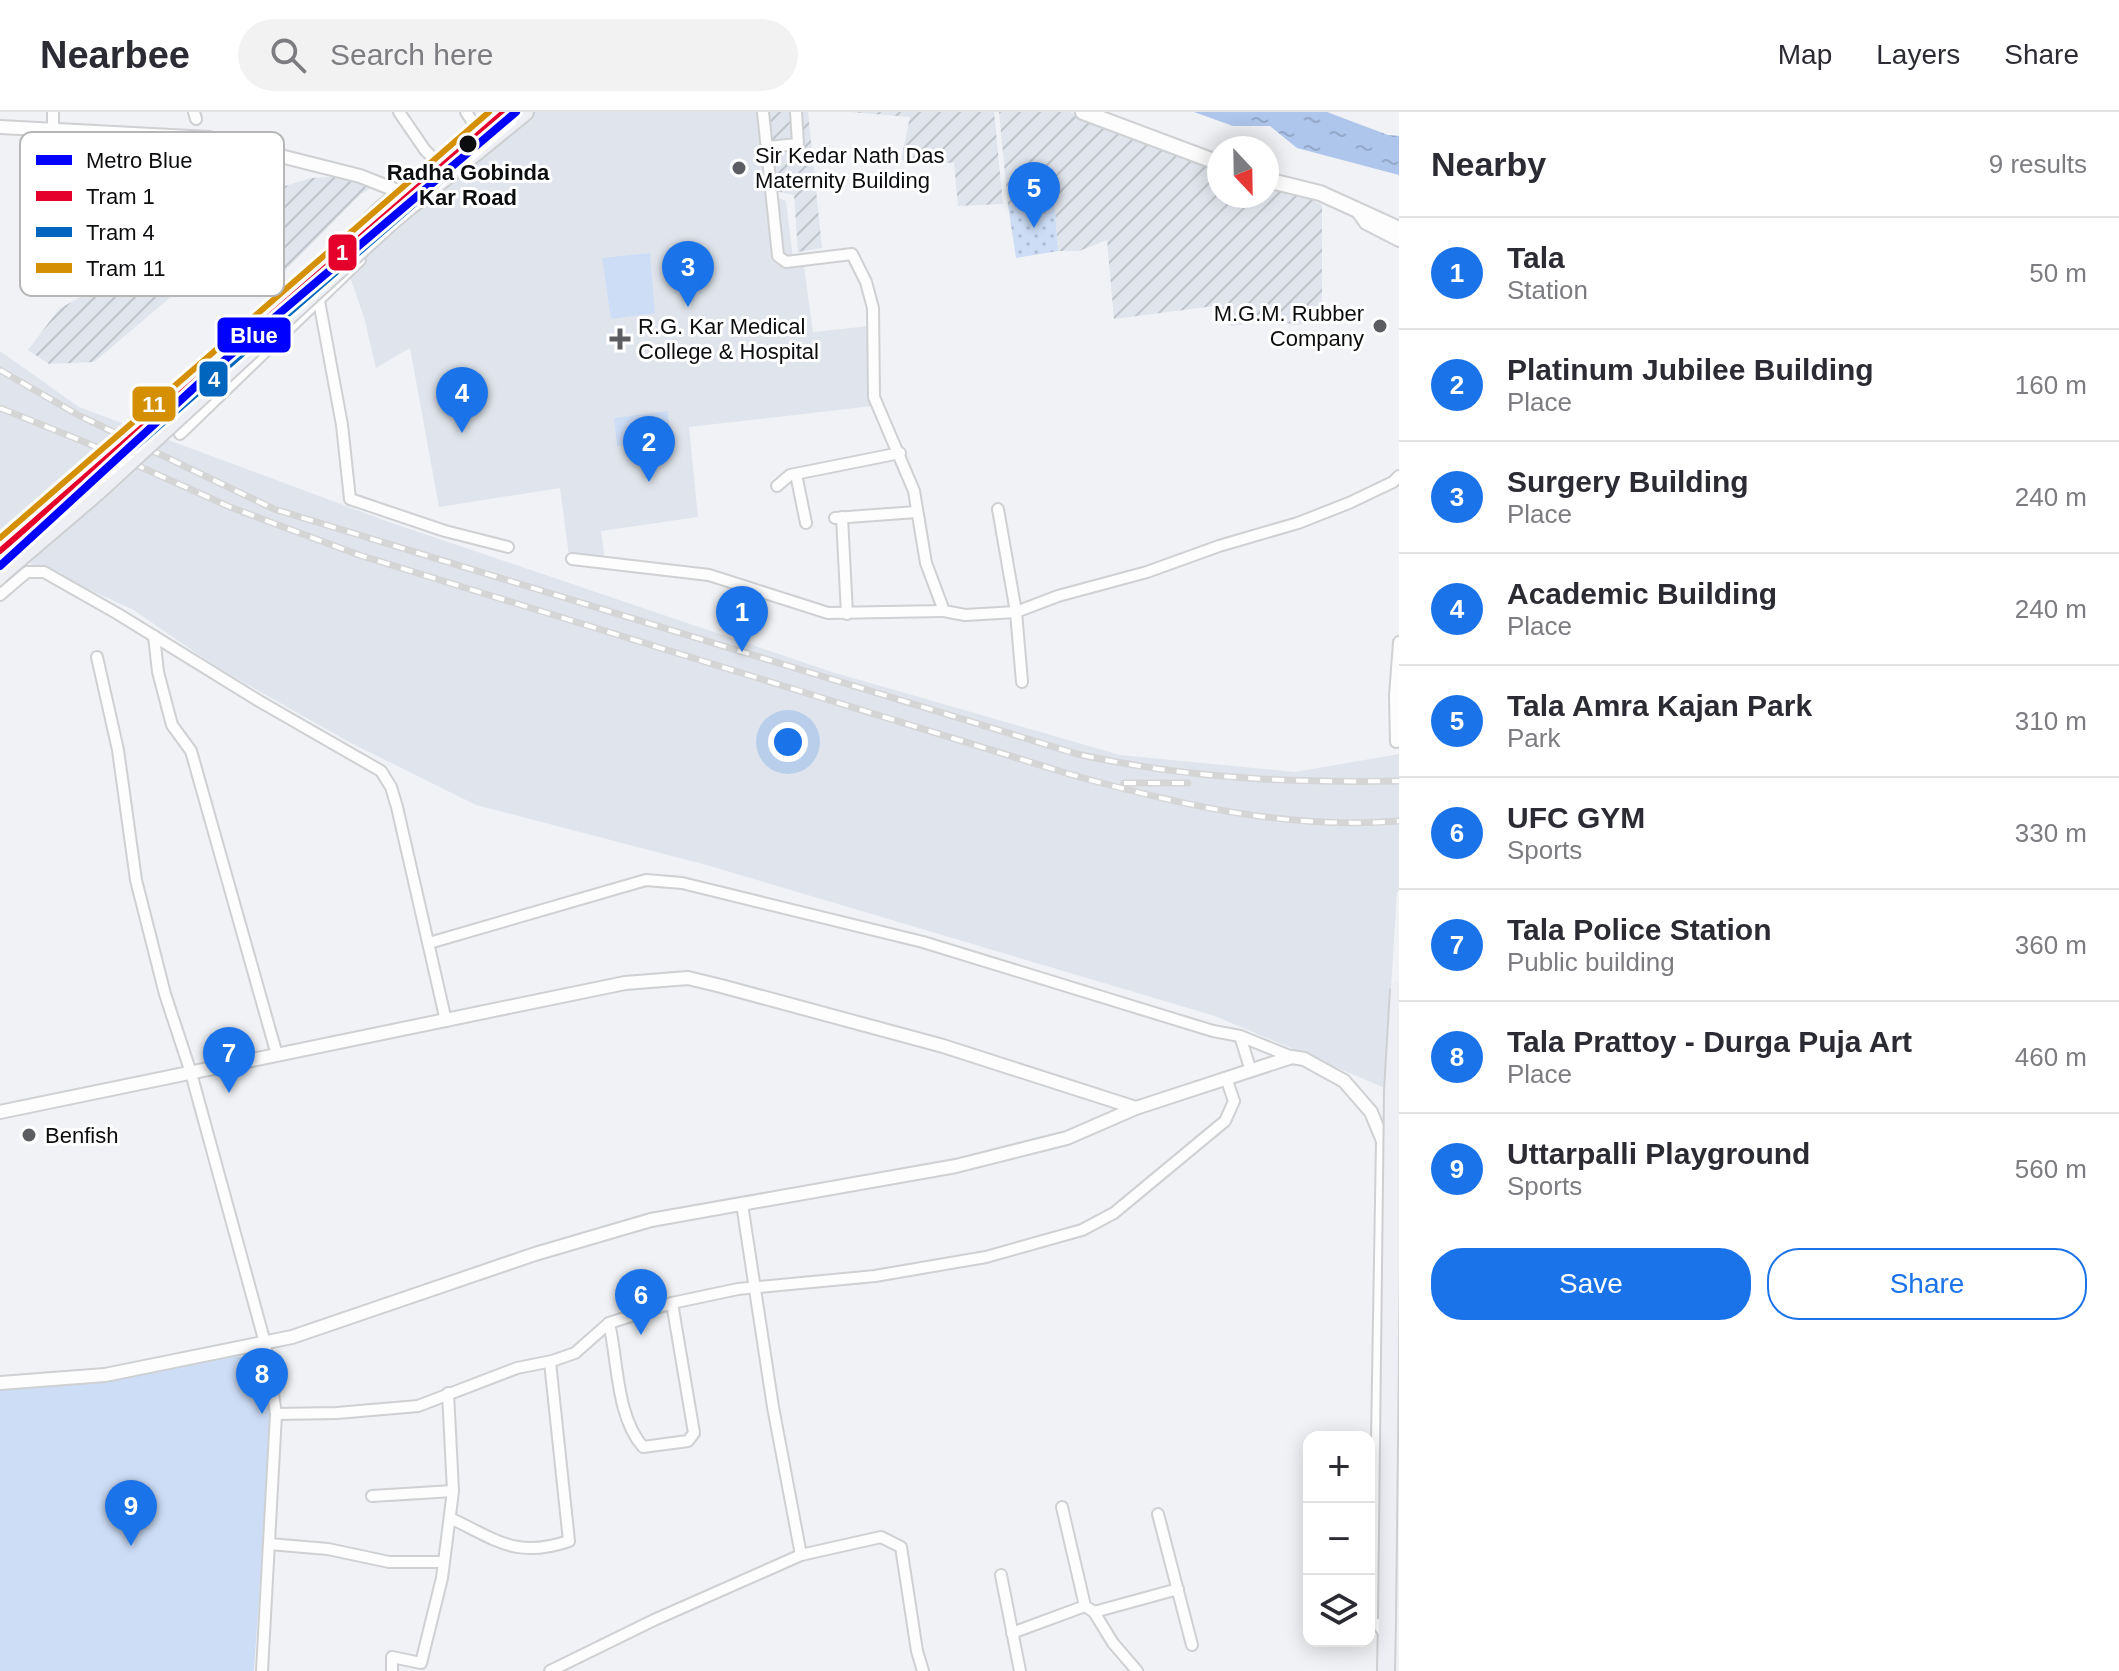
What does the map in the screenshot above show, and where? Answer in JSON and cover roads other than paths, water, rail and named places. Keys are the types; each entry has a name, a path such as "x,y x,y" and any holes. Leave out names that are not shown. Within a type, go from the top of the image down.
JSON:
{"main road":[{"path":"0,575 128,464 388,214 402,191 500,112"},
{"path":"1083,112 1207,158"},
{"path":"0,561 388,214 419,200 521,116"},
{"path":"1279,183 1320,193 1399,229"},
{"path":"1386,1671 1393,1091 1399,989"}],"street":[{"path":"53,112 53,130"},
{"path":"399,112 425,150 438,163"},
{"path":"466,112 478,130"},
{"path":"763,112 778,256 781,260 852,254 866,282 873,308 874,397 914,491 926,563 944,611"},
{"path":"767,147 798,144 796,112"},
{"path":"0,127 92,132"},
{"path":"180,434 414,212 419,200 360,176 284,157"},
{"path":"1354,207 1366,223 1399,240"},
{"path":"319,301 342,425 350,499 445,531 508,547"},
{"path":"777,486 790,475 900,453"},
{"path":"796,474 806,523"},
{"path":"572,559 709,575 828,613 944,611 965,615 1016,612 1058,596 1147,572 1219,546 1298,523 1349,503 1393,482 1399,476"},
{"path":"998,509 1016,612 1022,682"},
{"path":"847,614 839,517 916,512"},
{"path":"0,595 27,572 44,572 381,771 391,787 397,807 446,1021"},
{"path":"154,636 158,672 172,725 191,751 277,1055"},
{"path":"1396,742 1399,642"},
{"path":"97,657 118,750 136,880 165,994 191,1073 265,1343 276,1414 262,1671"},
{"path":"429,943 646,880 682,883 923,942 1213,1031 1240,1036 1304,1059 1344,1081 1371,1112 1383,1141 1375,1618 1387,1627"},
{"path":"0,1112 625,983 688,978 943,1046 1136,1108"},
{"path":"1240,1036 1250,1068"},
{"path":"0,1383 105,1375 292,1337 535,1254 651,1220 970,1163 1067,1138 1136,1108 1250,1068 1292,1057"},
{"path":"276,1414 418,1406 517,1368 550,1362 575,1353 609,1323 672,1303 754,1287 875,1276 986,1257 1082,1230 1114,1213 1145,1184 1225,1121 1234,1101 1226,1078"},
{"path":"0,1120 16,1109"},
{"path":"1382,1173 1399,1173"},
{"path":"742,1204 801,1555"},
{"path":"609,1323 623,1404 637,1440 643,1447 688,1441 694,1433 672,1303"},
{"path":"450,1518 514,1548 529,1550 569,1541 550,1362"},
{"path":"392,1671 392,1657 421,1663 443,1562 453,1491 448,1393"},
{"path":"372,1496 453,1491"},
{"path":"1062,1507 1089,1609 1137,1671"},
{"path":"1158,1514 1192,1645"},
{"path":"550,1671 654,1620 801,1555 881,1537 901,1547 917,1651 923,1671"},
{"path":"269,1544 328,1549 389,1562 443,1562"},
{"path":"1001,1575 1020,1671"},
{"path":"1012,1633 1089,1609 1178,1589"}],"water":[{"path":"1194,112 1327,112 1388,135 1399,136 1399,175 1297,148 1270,126 1233,126"}],"railway":[{"path":"0,370 80,416 274,509 1077,754 1197,774 1318,781 1399,781"},
{"path":"0,408 230,507 359,555 1069,774 1191,804 1274,818 1315,822 1399,821"},
{"path":"1124,783 1188,783"}],"metro line":[{"name":"Blue","path":"0,566 220,364 516,112"}],"tram line":[{"name":"11","path":"284,291 489,112"},
{"name":"1","path":"0,551 504,112"},
{"name":"4","path":"7,559 511,120"},
{"name":"11","path":"0,538 278,296"}],"place":[{"name":"Radha Gobinda Kar Road","path":"468,144"},
{"name":"Sir Kedar Nath Das Maternity Building","path":"739,168"},
{"name":"Tala Amra Kajan Park","path":"1034,228"},
{"name":"Surgery Building","path":"688,307"},
{"name":"M.G.M. Rubber Company","path":"1380,326"},
{"name":"R.G. Kar Medical College & Hospital","path":"620,339"},
{"name":"Academic Building","path":"462,433"},
{"name":"Platinum Jubilee Building","path":"649,482"},
{"name":"Tala","path":"742,652"},
{"name":"Tala Police Station","path":"229,1093"},
{"name":"Benfish","path":"29,1135"},
{"name":"UFC GYM","path":"641,1335"},
{"name":"Tala Prattoy - Durga Puja Art","path":"262,1414"},
{"name":"Uttarpalli Playground","path":"131,1546"}]}
